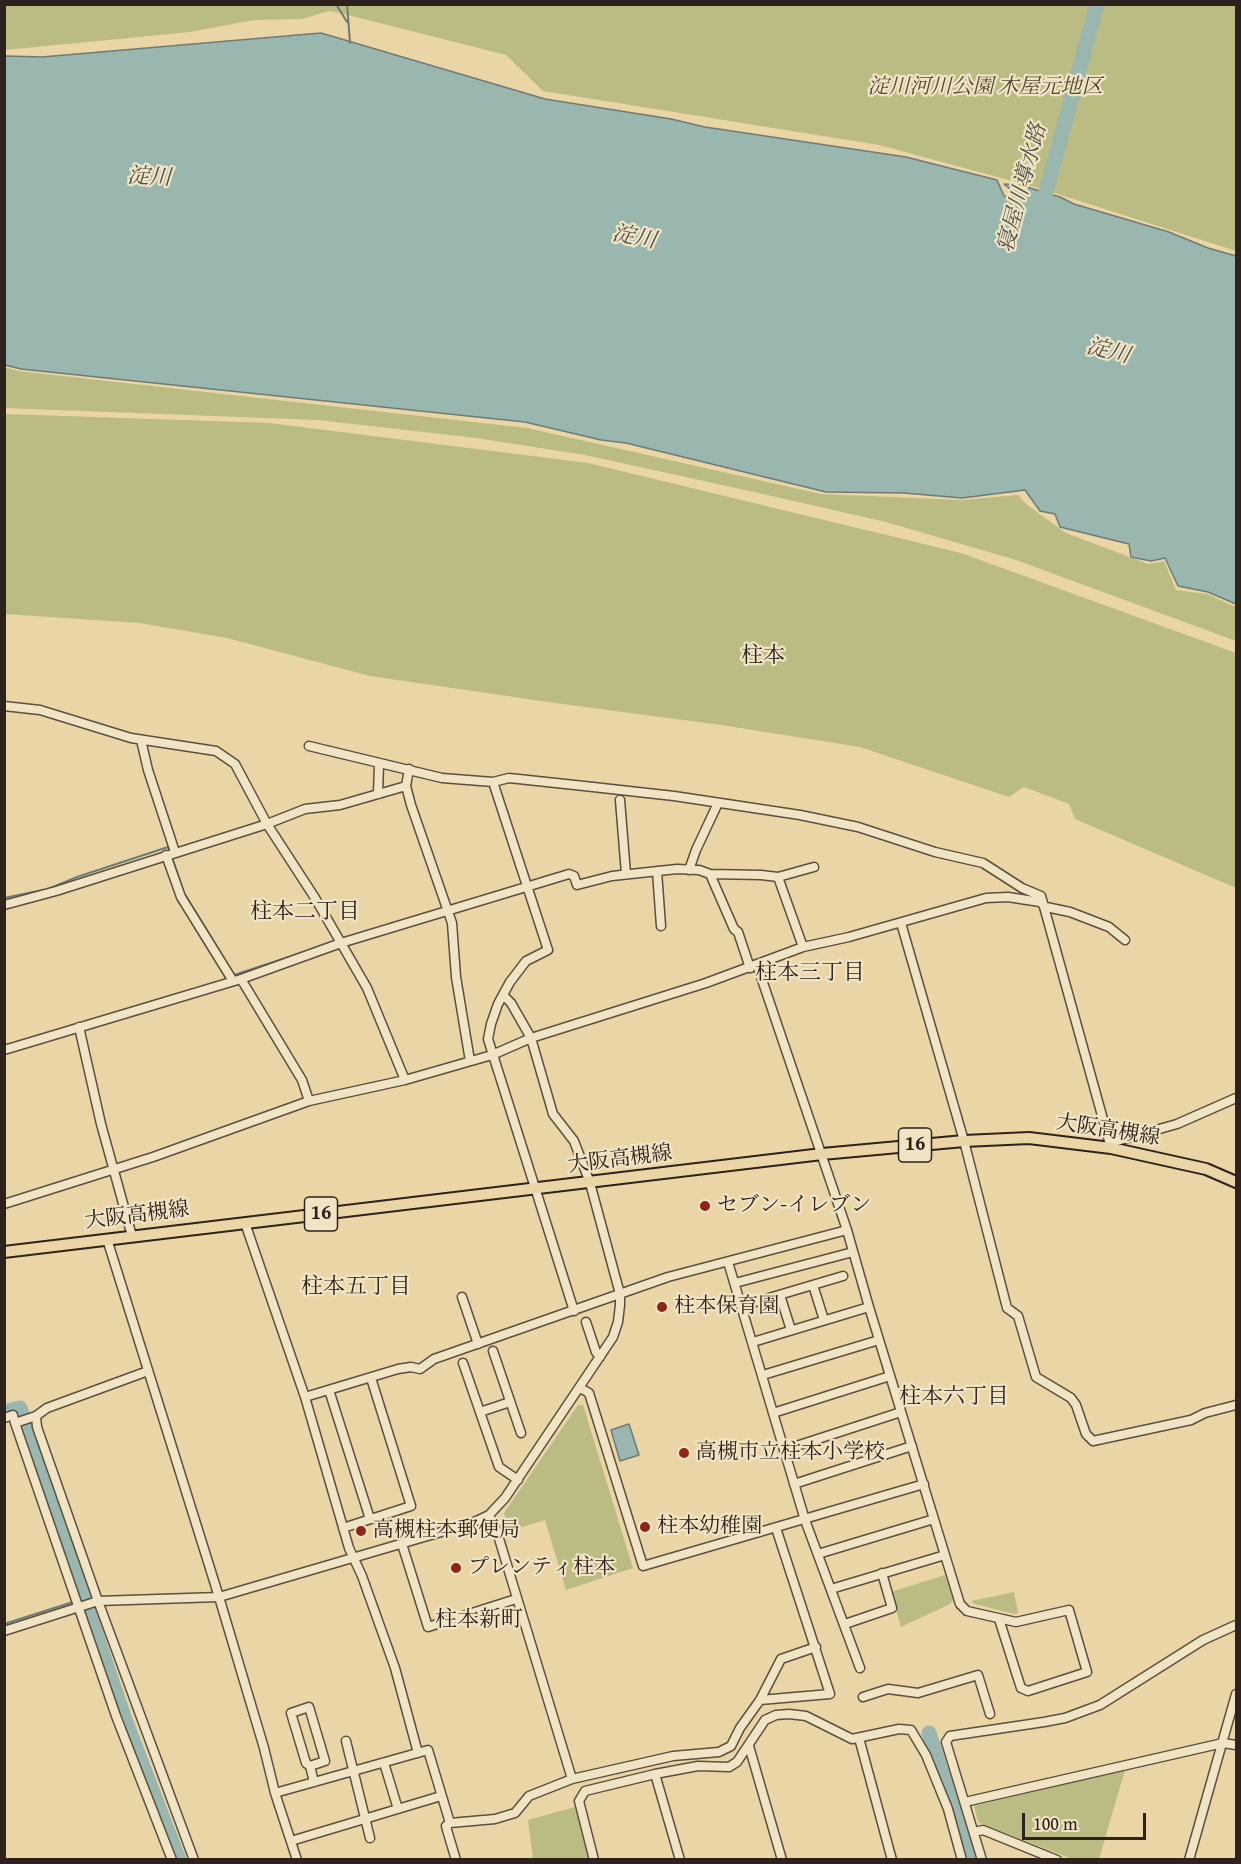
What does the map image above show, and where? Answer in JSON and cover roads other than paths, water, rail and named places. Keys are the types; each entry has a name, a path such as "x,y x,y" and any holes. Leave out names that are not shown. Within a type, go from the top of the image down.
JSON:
{"main road":[{"name":"大阪高槻線","path":"4,1252 822,1154 964,1141 1029,1138 1110,1145 1206,1169 1236,1182"}],"street":[{"path":"4,706 40,710 141,740 216,751 235,764 267,824 315,897 367,988 405,1080"},
{"path":"141,740 181,897 302,1080 309,1101"},
{"path":"309,746 441,778 493,782 509,778 639,792 800,815 858,827 935,852 983,863 1022,888 1041,896 1046,907 1110,1145 1177,1124 1236,1098"},
{"path":"378,794 379,764"},
{"path":"409,769 406,786 449,910 455,949 456,977 470,1061"},
{"path":"493,782 529,886 548,950 526,961 510,982 498,1004 488,1039 574,1311"},
{"path":"4,904 56,891 267,824 305,809 340,806 406,786"},
{"path":"620,800 626,874"},
{"path":"689,870 718,803"},
{"path":"4,1050 237,980 341,943 569,874 574,876 577,885 612,876 657,871 699,870 710,874 761,875 778,878 814,867"},
{"path":"657,871 661,926"},
{"path":"710,874 734,930 738,932 754,967 822,1154 960,1604 967,1611 1016,1622 1069,1610 1087,1672 1028,1691 1021,1688 999,1619"},
{"path":"778,878 802,947"},
{"path":"4,1204 309,1101 405,1080 492,1055 531,1038 754,967 802,947 901,923 986,898 1008,897 1040,902 1046,907 1070,912 1108,927 1125,940"},
{"path":"901,923 964,1141 1007,1308 1018,1316 1036,1377 1071,1398 1076,1405 1086,1434 1093,1442 1191,1420 1205,1413 1236,1405"},
{"path":"4,1631 98,1601 219,1597 472,1523 489,1515 501,1504 613,1337 618,1322 620,1294 590,1183 574,1141 553,1114 531,1038 512,1003 504,996"},
{"path":"78,1027 132,1236"},
{"path":"245,1223 305,1397 343,1528 395,1668 418,1753"},
{"path":"305,1397 398,1369 411,1366 420,1369 434,1359 668,1277 847,1230"},
{"path":"107,1239 219,1597 275,1793 297,1860"},
{"path":"735,1283 853,1252"},
{"path":"728,1262 805,1520 860,1668"},
{"path":"742,1306 843,1276"},
{"path":"813,1285 824,1320"},
{"path":"780,1295 791,1330"},
{"path":"462,1296 478,1344"},
{"path":"753,1342 869,1307"},
{"path":"586,1322 596,1352 600,1357"},
{"path":"763,1375 879,1340"},
{"path":"493,1351 521,1433"},
{"path":"463,1363 499,1467 518,1480"},
{"path":"15,1423 36,1416 47,1408 148,1371"},
{"path":"773,1413 890,1376"},
{"path":"343,1528 411,1506 371,1378"},
{"path":"580,1388 589,1394 643,1566 924,1484"},
{"path":"329,1390 369,1519"},
{"path":"480,1412 510,1402"},
{"path":"784,1450 901,1412"},
{"path":"4,1418 13,1415 116,1716 172,1860"},
{"path":"36,1416 98,1601 194,1860"},
{"path":"794,1484 912,1446"},
{"path":"489,1515 572,1779"},
{"path":"818,1554 934,1520"},
{"path":"760,1700 830,1694 776,1528"},
{"path":"402,1544 428,1627 516,1599"},
{"path":"831,1589 945,1556"},
{"path":"845,1624 892,1608 882,1573"},
{"path":"982,1860 946,1742 950,1736 1065,1718 1100,1705 1203,1640 1236,1625"},
{"path":"450,1823 495,1820 515,1814 529,1796 572,1779 673,1756 719,1752 730,1746 760,1700 781,1659 816,1647"},
{"path":"863,1696 888,1689 918,1694 978,1675 990,1714"},
{"path":"1189,1860 1236,1694"},
{"path":"310,1766 325,1761 309,1707 291,1713 314,1782"},
{"path":"594,1860 579,1801 585,1791 698,1766 729,1767 737,1762 749,1746 761,1724 776,1715 789,1714 806,1716 847,1738 858,1738 899,1729 911,1730 926,1755 948,1809 962,1860"},
{"path":"858,1738 892,1860"},
{"path":"346,1741 370,1838"},
{"path":"965,1802 1223,1743 1236,1745"},
{"path":"749,1746 782,1860"},
{"path":"275,1793 428,1750 450,1823"},
{"path":"384,1762 398,1809"},
{"path":"655,1774 680,1860"},
{"path":"291,1841 441,1796"},
{"path":"450,1823 447,1830 456,1860"},
{"path":"974,1832 983,1830 1057,1860"}],"water":[{"name":"淀川","path":"321,33 545,99 671,119 705,127 906,157 997,180 1004,196 1019,197 1004,184 1020,185 1060,197 1074,204 1169,232 1208,248 1236,256 1236,604 1208,592 1178,586 1165,558 1151,561 1131,557 1129,544 1060,527 1055,514 1040,511 1025,490 962,498 904,493 826,492 626,443 601,440 525,422 21,369 5,365 5,56 42,57"},
{"path":"629,1424 639,1455 620,1461 611,1430"}],"waterway":[{"path":"336,4 347,22"},
{"path":"347,4 350,43"},
{"name":"寝屋川導水路","path":"1041,210 1097,4"},
{"path":"48,889 168,847 170,851"},
{"path":"172,857 184,893 216,945"},
{"path":"4,898 43,890"},
{"path":"234,975 301,953"},
{"path":"4,1412 20,1408 124,1717 179,1860"},
{"path":"79,1600 84,1598"},
{"path":"4,1624 73,1602"},
{"path":"929,1733 970,1860"}],"place":[{"name":"セブン-イレブン","path":"705,1206"},
{"name":"柱本保育園","path":"662,1307"},
{"name":"高槻市立柱本小学校","path":"684,1453"},
{"name":"柱本幼稚園","path":"645,1527"},
{"name":"高槻柱本郵便局","path":"361,1531"},
{"name":"プレンティ柱本","path":"456,1568"}],"district":[{"name":"柱本","path":"763,656"},
{"name":"柱本二丁目","path":"305,912"},
{"name":"柱本三丁目","path":"810,973"},
{"name":"柱本五丁目","path":"356,1287"},
{"name":"柱本六丁目","path":"954,1397"},
{"name":"柱本新町","path":"479,1620"}],"park label":[{"name":"淀川河川公園 木屋元地区","path":"985,88"}]}
